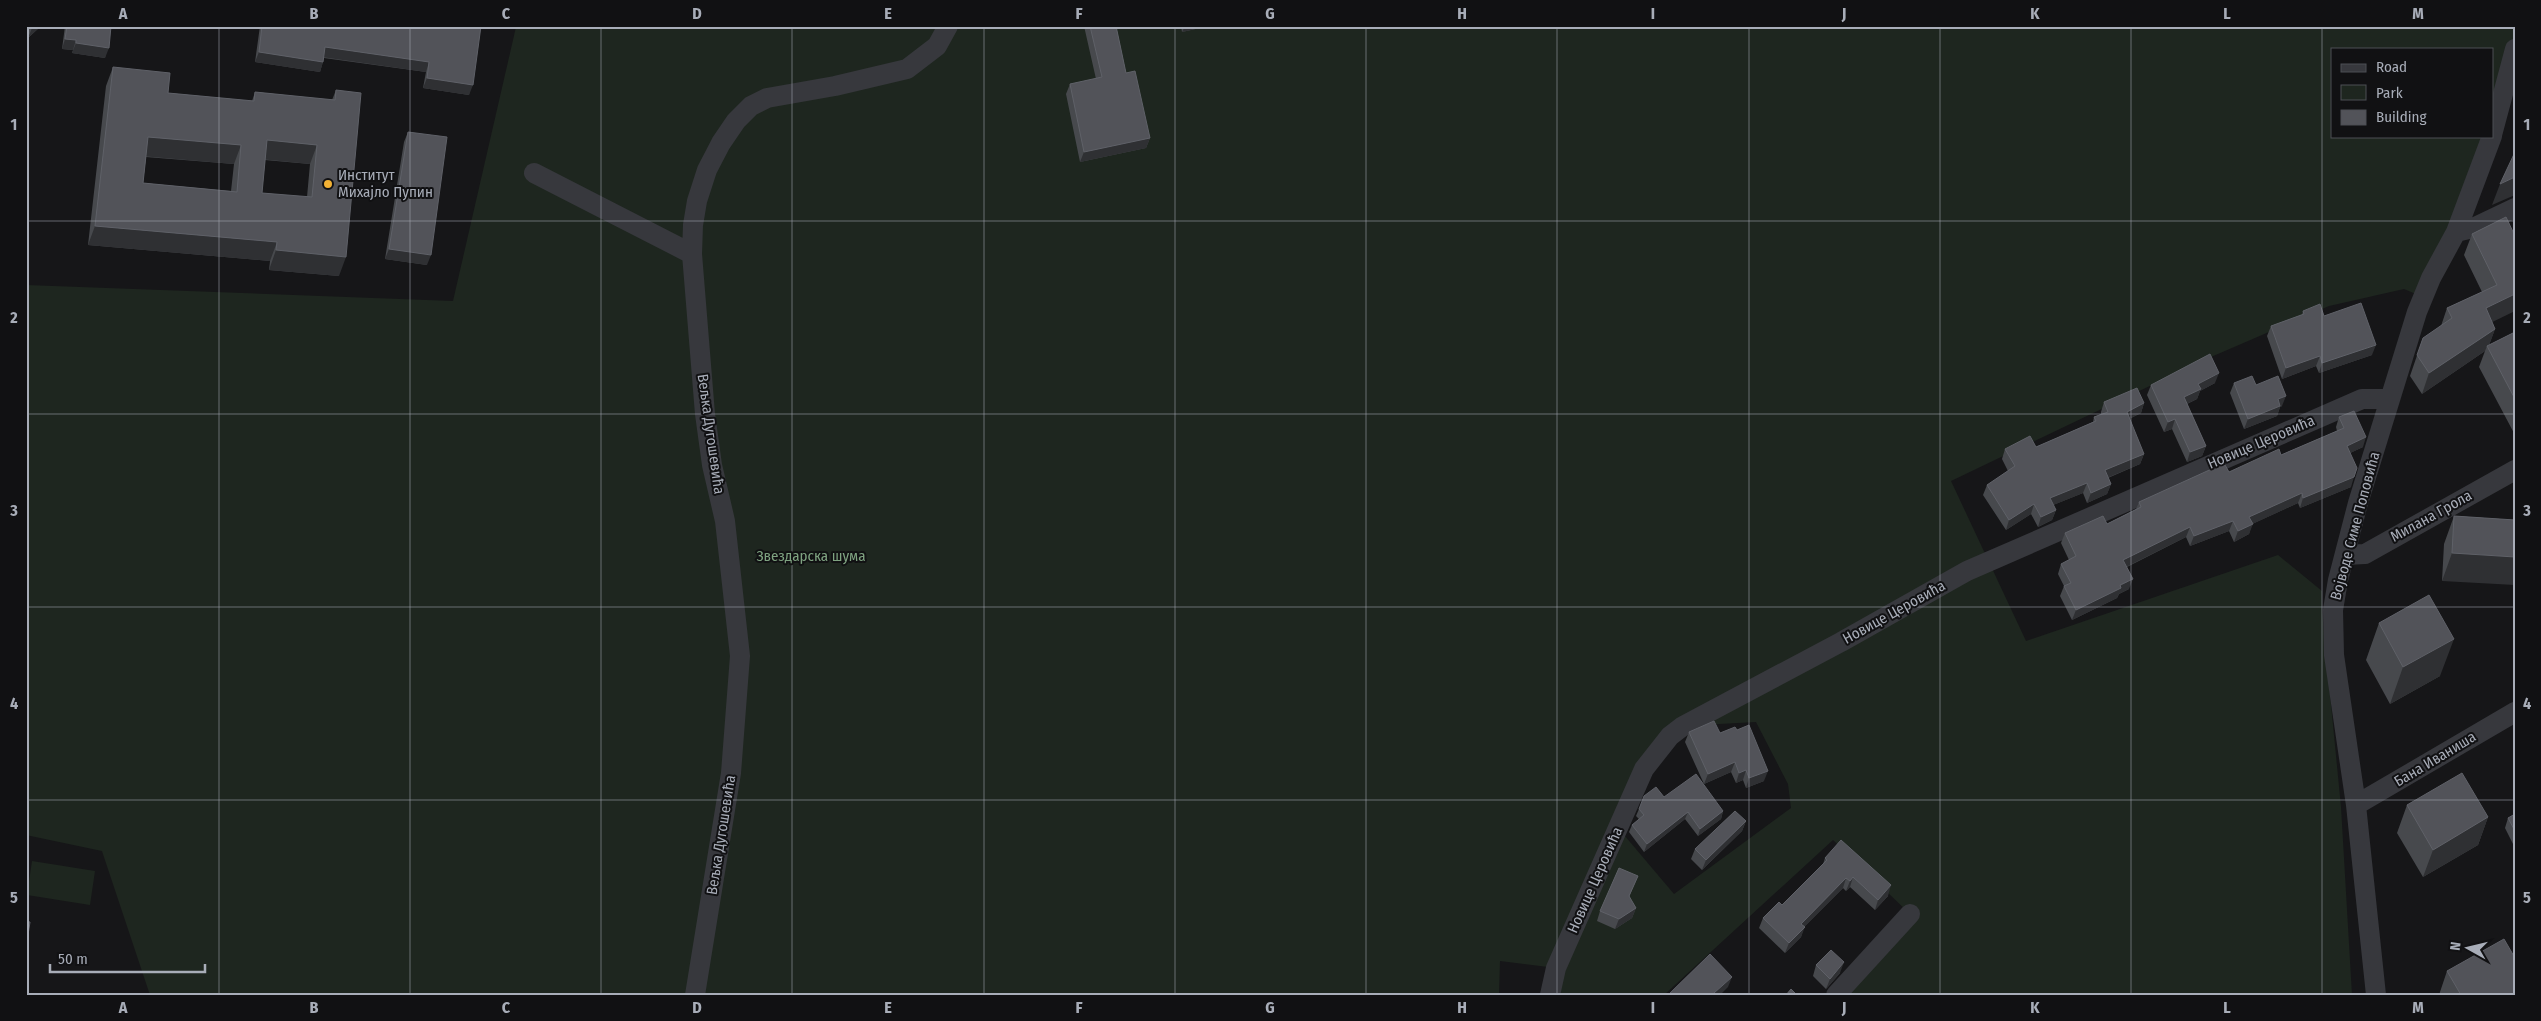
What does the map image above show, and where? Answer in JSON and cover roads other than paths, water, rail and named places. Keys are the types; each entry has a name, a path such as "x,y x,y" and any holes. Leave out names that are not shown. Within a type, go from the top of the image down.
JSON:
{"street":[{"name":"Вељка Дугошевића","path":"695,995 731,773 740,656 725,521 712,465 705,414 692,254 693,225 697,201 708,170 736,121 751,106 767,98 835,86 907,69 937,46 948,26"},
{"name":"Војводе Симе Поповића","path":"2494,129 2515,50"},
{"name":"Војводе Симе Поповића","path":"2376,995 2356,805 2334,655 2333,610 2338,580 2345,555 2390,399 2423,297 2456,232 2491,138"},
{"path":"534,173 692,254"},
{"path":"2456,232 2473,228 2515,208"},
{"name":"Новице Церовића","path":"1550,995 1556,968 1644,769 1665,742 1683,726 1841,642 1967,571 2362,399 2390,399"},
{"name":"Милана Грола","path":"2345,555 2365,554 2515,470"},
{"name":"Бана Иваниша","path":"2356,805 2515,712"},
{"path":"1836,995 1910,914"}],"place":[{"name":"Институт Михајло Пупин","path":"328,184"}],"park label":[{"name":"Звездарска шума","path":"811,556"}]}
